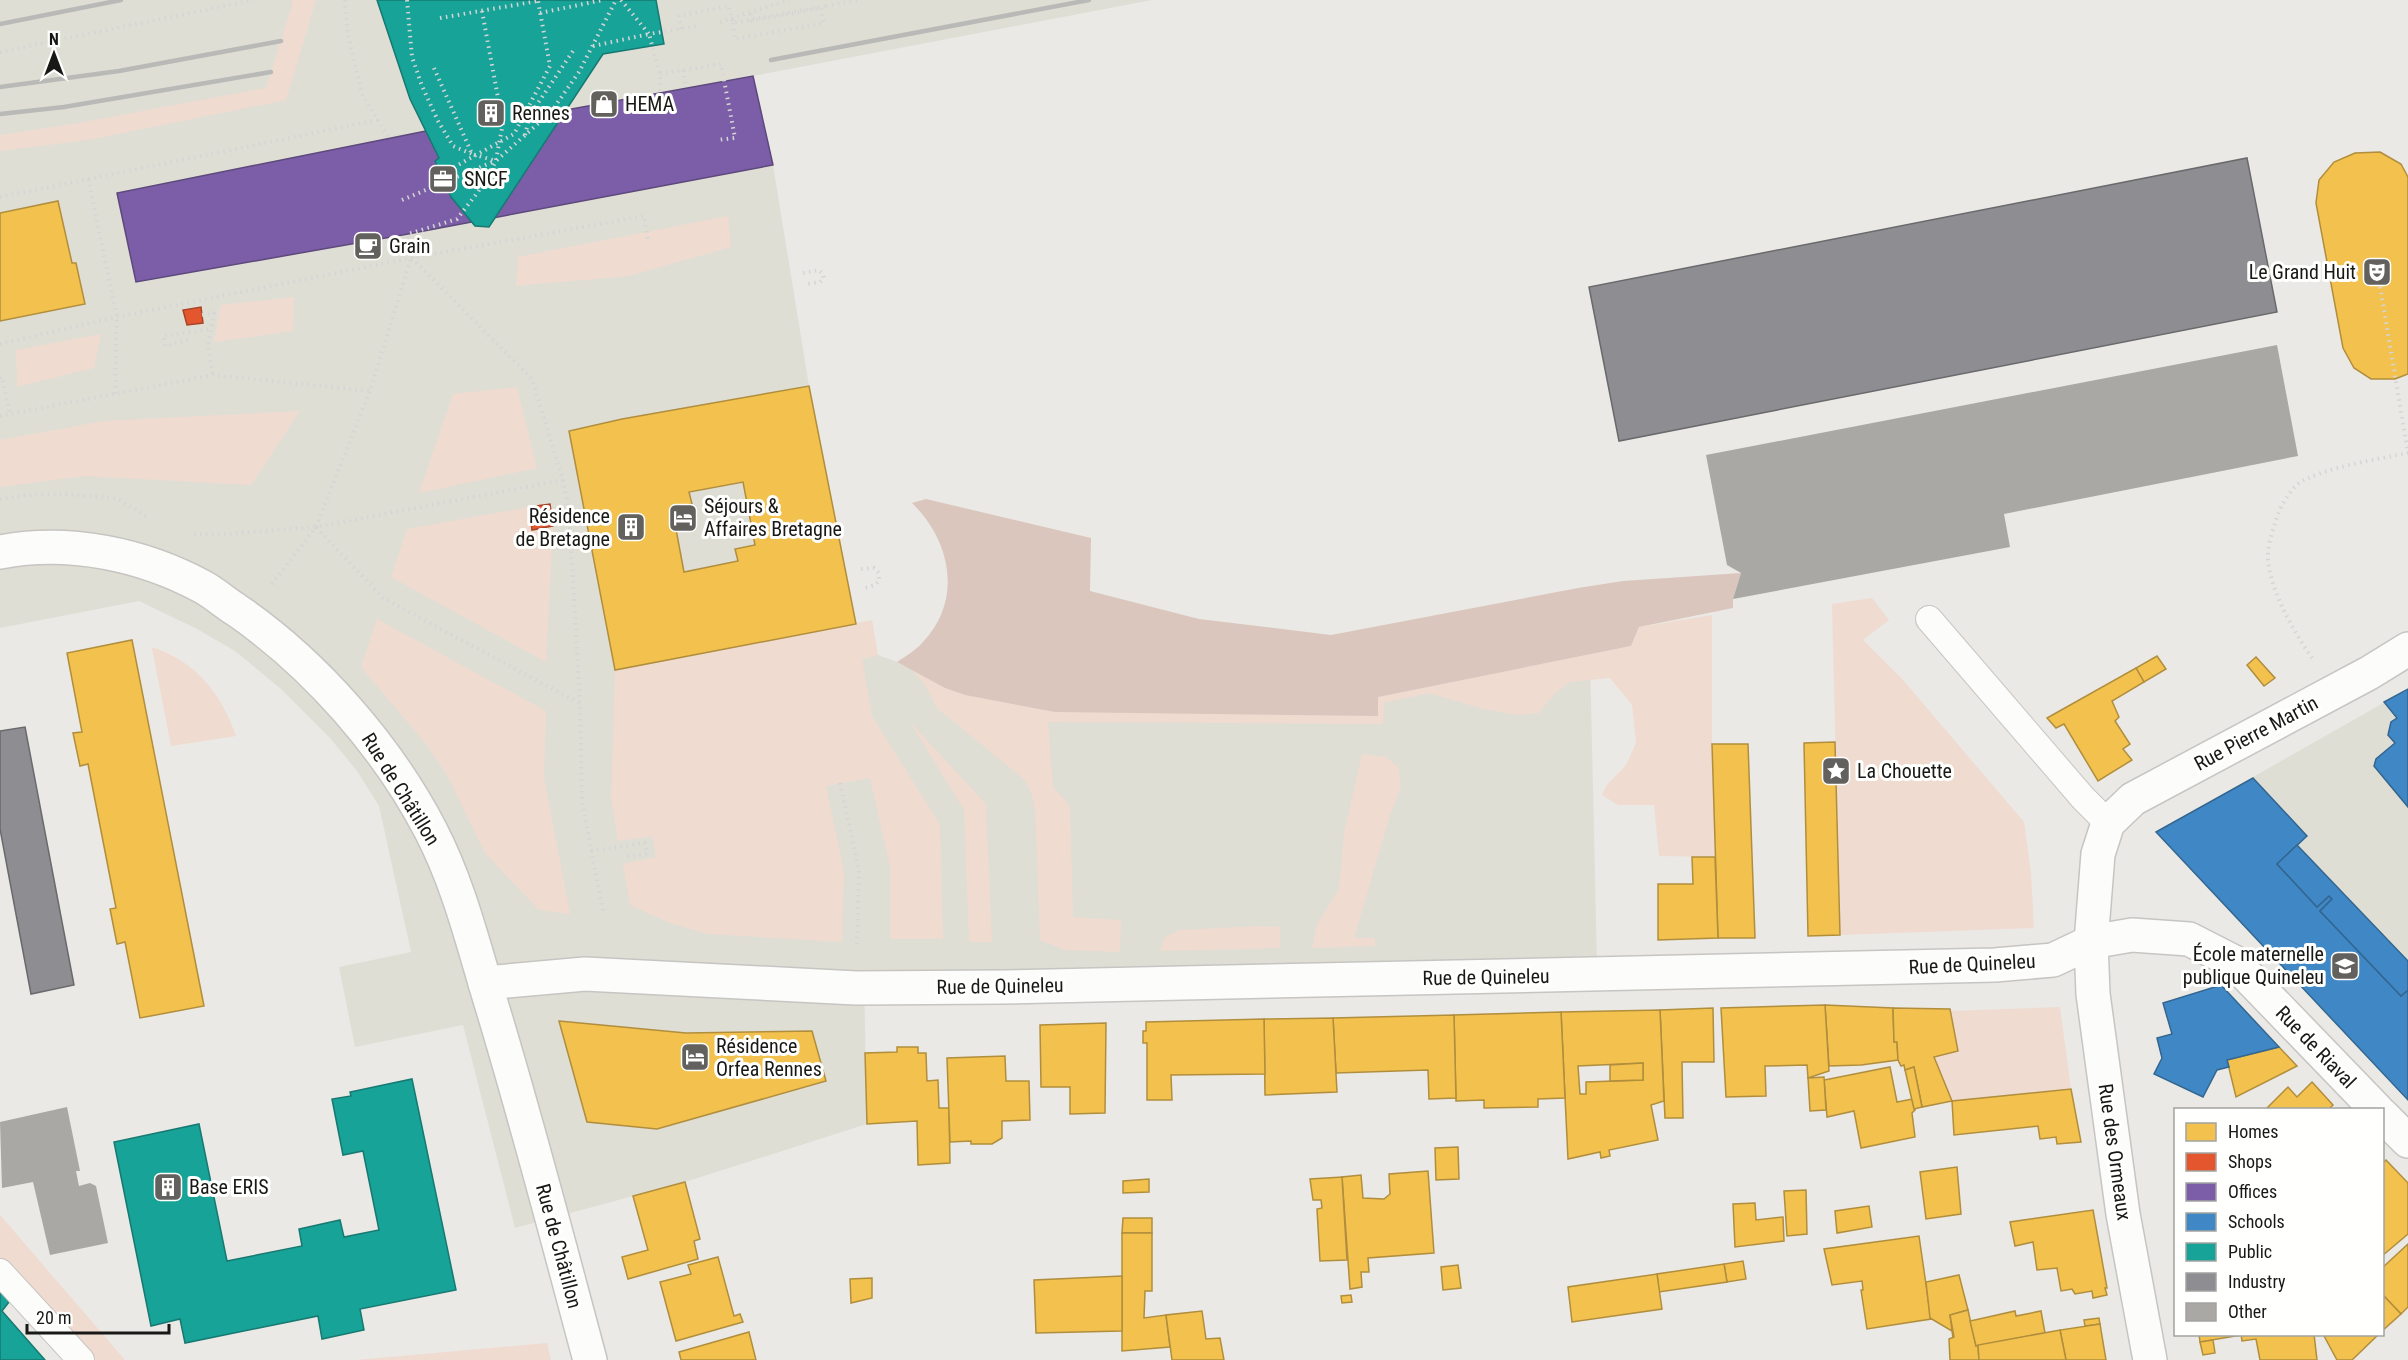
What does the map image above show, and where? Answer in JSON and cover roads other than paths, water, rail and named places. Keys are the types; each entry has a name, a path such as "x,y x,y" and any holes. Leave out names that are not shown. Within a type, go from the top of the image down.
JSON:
{"street":[{"name":"Rue de Châtillon","path":"0,552 26,547 71,547 157,566 204,588 248,618 298,660 368,733 431,830 460,897 518,1091 590,1360"},
{"name":"Rue Pierre Martin","path":"2108,823 2133,799 2333,692 2408,649"},
{"path":"2091,942 2098,854 2108,823"},
{"name":"Rue de Riaval","path":"2091,942 2132,935 2189,939 2234,962 2375,1108"},
{"name":"Rue de Quineleu","path":"485,983 585,974 856,988 1995,965 2053,960 2091,942"},
{"name":"Rue des Ormeaux","path":"2091,942 2093,994 2123,1214 2150,1360"},
{"path":"2384,1117 2408,1141"}],"lane":[{"path":"1929,619 2083,798 2108,823"},
{"path":"0,1272 81,1360"}],"railway":[{"path":"0,24 121,0"},
{"path":"771,60 1089,0"},
{"path":"0,87 119,71 281,41"},
{"path":"0,114 64,107 271,72"}],"place":[{"name":"HEMA","path":"604,104"},
{"name":"Rennes","path":"491,113"},
{"name":"SNCF","path":"443,179"},
{"name":"Grain","path":"368,246"},
{"name":"Le Grand Huit","path":"2377,272"},
{"name":"Séjours & Affaires Bretagne","path":"683,518"},
{"name":"Résidence de Bretagne","path":"631,527"},
{"name":"La Chouette","path":"1836,771"},
{"name":"École maternelle publique Quineleu","path":"2345,966"},
{"name":"Résidence Orfea Rennes","path":"695,1057"},
{"name":"Base ERIS","path":"168,1187"}]}
